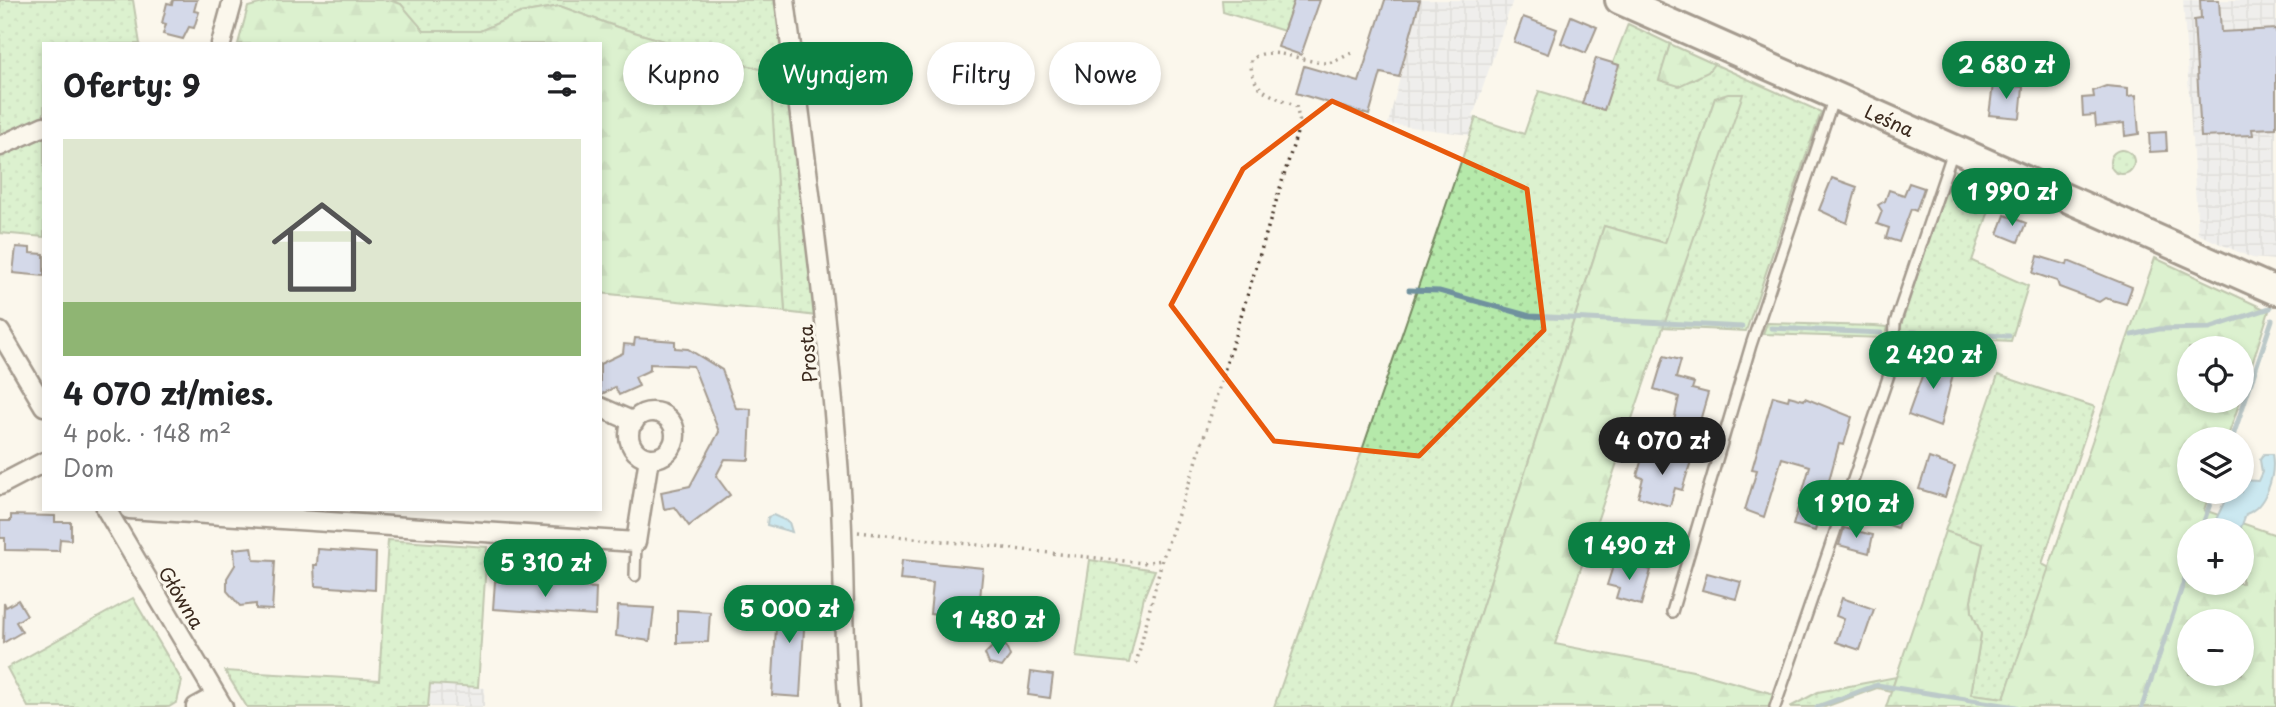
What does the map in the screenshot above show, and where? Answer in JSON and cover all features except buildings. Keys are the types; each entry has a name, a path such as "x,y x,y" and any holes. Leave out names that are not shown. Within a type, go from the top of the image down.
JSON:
{"street":[{"path":"222,42 233,0"},
{"name":"Prosta","path":"785,0 827,335 842,533 844,652 849,707"},
{"name":"Leśna","path":"1619,0 2276,291"},
{"path":"0,146 42,127"},
{"path":"0,332 42,403"},
{"path":"602,408 634,422"},
{"path":"645,414 660,414 667,418 674,430 673,446 668,452 649,458 638,453 630,440 634,422 645,414"},
{"path":"200,511 270,513 636,541 649,458"},
{"path":"0,485 42,463"},
{"name":"Główna","path":"107,511 220,701"},
{"path":"196,707 220,701"}],"lane":[{"path":"1672,612 1751,345 1834,97"},
{"path":"1775,707 1893,363 1895,323 1954,150"},
{"path":"635,576 636,541"}],"path":[{"path":"1136,664 1162,560 1196,463 1300,123 1296,106 1256,85 1250,76 1251,60 1258,53 1271,53 1331,63 1353,52"},
{"path":"842,533 888,534 1143,563 1162,560"}],"highlighted area":[{"path":"1332,101 1527,189 1544,330 1419,456 1274,441 1171,305 1243,169"}],"shaded area":[{"path":"1420,0 1513,0 1473,116 1476,118 1470,135 1388,124"},
{"path":"2183,0 2276,0 2276,260 2252,258 2198,234"},
{"path":"429,684 485,688 484,707 428,707"}],"green space":[{"path":"0,0 133,0 140,42 42,42 42,117 0,136"},
{"path":"274,0 389,0 401,4 424,31 480,31 520,13 560,6 668,42 623,42 623,105 744,105 744,64 758,68 758,105 772,105 785,312 602,293 602,42 239,42 248,7"},
{"path":"389,0 775,0 781,42 758,42 758,69 744,65 744,42 668,42 560,6 520,13 480,31 423,31 401,4"},
{"path":"1222,0 1294,0 1284,31 1223,12"},
{"path":"1628,24 1670,44 1660,80 1694,80 1714,64 1821,112 1746,331 1662,327 1742,94 1715,98 1665,243 1604,226 1450,707 1274,707 1476,118 1524,134 1539,91 1604,110 1618,65 1613,63"},
{"path":"1670,44 1714,64 1708,72 1679,86 1659,80"},
{"path":"1728,94 1743,94 1555,644 1693,671 1774,694 1769,707 1450,707 1604,226 1665,243 1715,98"},
{"path":"771,105 789,105 817,316 785,312"},
{"path":"42,137 42,237 0,233 0,157"},
{"path":"2122,150 2130,154 2134,162 2130,170 2122,174 2114,170 2110,162 2114,154"},
{"path":"1952,169 1996,190 1972,261 2028,286 2011,341 1898,335"},
{"path":"2155,258 2269,311 2254,358 2254,336 2177,336 2177,413 2236,413 2231,427 2177,427 2177,504 2206,504 2204,510 2227,518 2177,518 2177,595 2254,595 2254,527 2276,535 2276,707 1886,707 1945,531 1983,544 1971,600 1972,612 1981,634 1971,694 2004,698"},
{"path":"1767,323 1888,327 1885,338 1763,334"},
{"path":"1998,375 2095,407 2042,564 2050,568 2004,698 1971,694 1981,634 1972,612 1971,600 1983,545 1945,531"},
{"path":"388,540 487,547 478,687 430,684 428,707 247,707 225,671 379,680"},
{"path":"1090,560 1155,570 1144,597 1129,663 1076,657"},
{"path":"133,598 182,681 177,702 169,707 28,707 7,668"},
{"path":"1896,677 1891,691 1877,688 1825,707 1790,707 1818,692"}],"water":[{"path":"2264,454 2272,454 2271,480 2259,505 2244,518 2217,518 2223,504 2254,504 2254,481 2258,481 2262,472 2260,460"},
{"path":"773,515 789,522 792,532 767,525 768,517"}],"waterway":[{"path":"1409,290 1439,291 1530,316 1742,327"},
{"path":"2132,335 2159,329 2209,328 2270,308"},
{"path":"2236,427 2272,320"},
{"path":"1771,328 1881,333"},
{"path":"1912,332 2009,336"},
{"path":"2205,518 2210,504"},
{"path":"2142,707 2179,595"},
{"path":"1817,707 1877,685 2016,707"}]}
